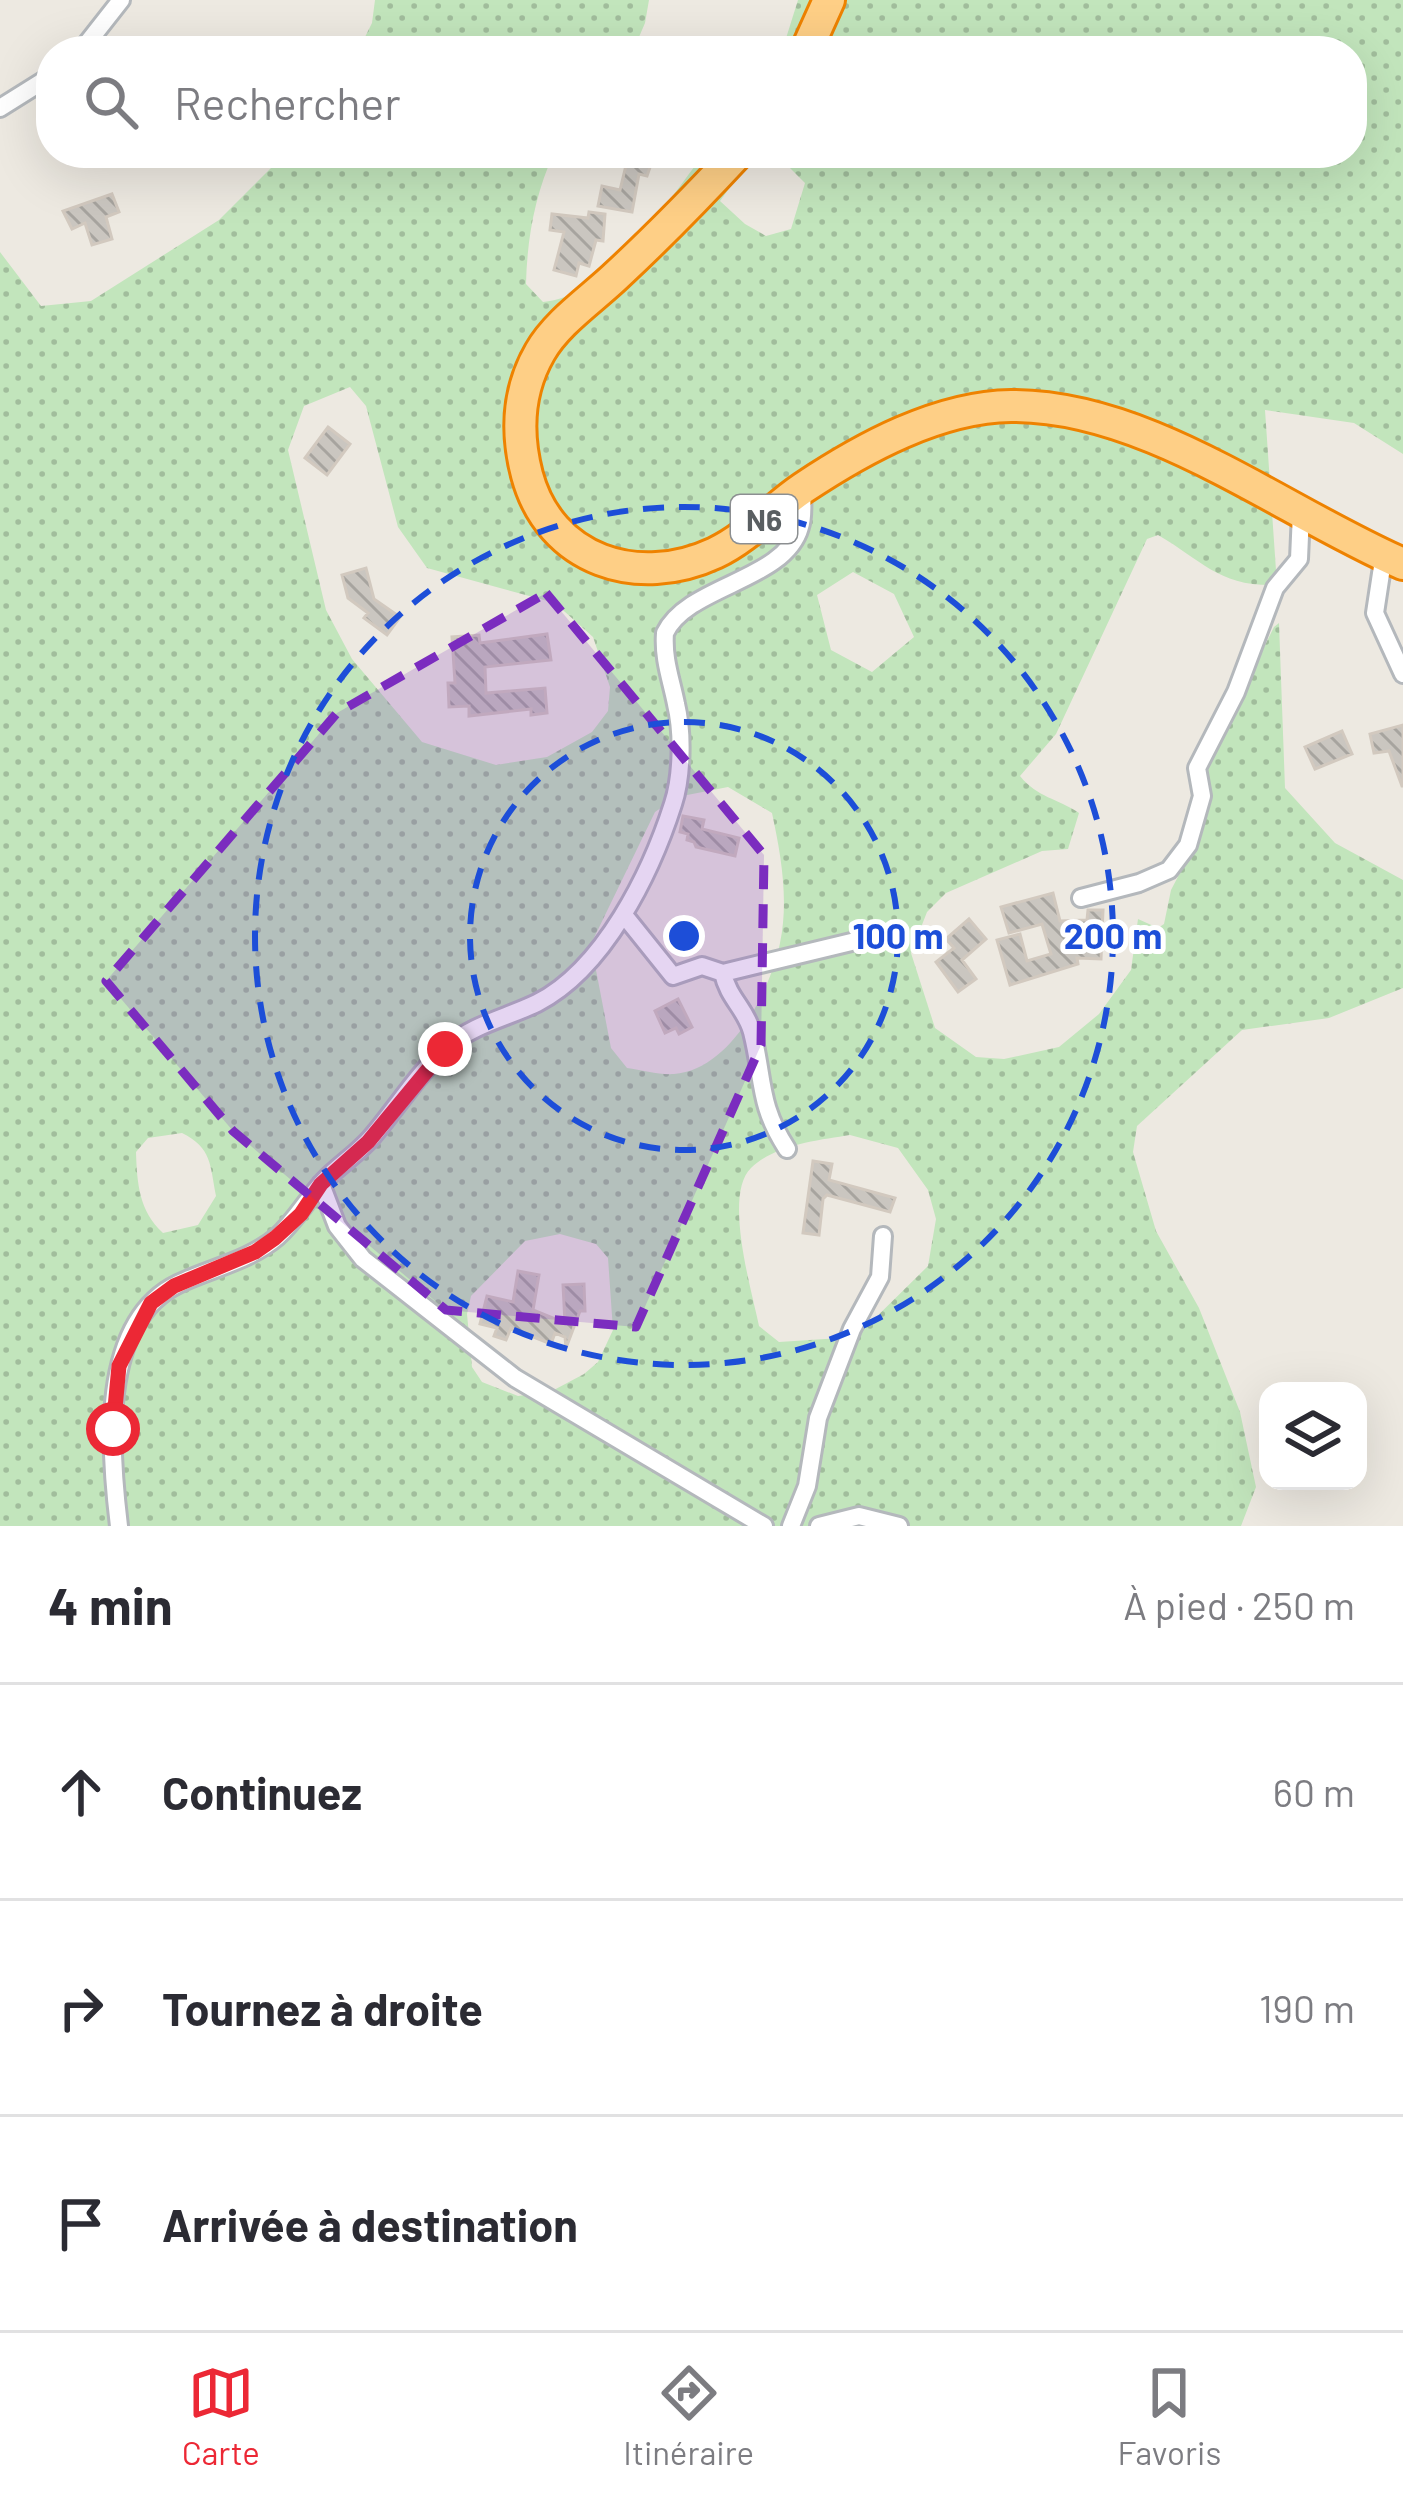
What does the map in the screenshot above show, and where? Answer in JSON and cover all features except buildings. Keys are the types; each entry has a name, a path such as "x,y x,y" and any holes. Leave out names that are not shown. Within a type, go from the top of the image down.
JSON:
{"highway":[{"path":"813,36 829,0"},
{"name":"N6","path":"723,168 540,351 522,397 519,445 548,522 570,546 597,560 635,568 682,564 716,553 802,488 898,434 973,409 1048,407 1092,417 1188,452 1391,559"}],"street":[{"path":"93,36 121,0"},
{"path":"0,108 36,85"},
{"path":"119,1526 114,1396 119,1366 140,1319 151,1303 174,1286 263,1247 301,1214 321,1184 368,1142 445,1049 479,1026 553,993 583,967 624,915 675,800 679,723 667,675 665,633 686,608 780,555 800,527 802,488"},
{"path":"1081,898 1169,871 1188,845 1202,796 1197,768 1236,692 1275,588 1298,560 1300,513"},
{"path":"1391,559 1382,567 1375,613 1403,674"},
{"path":"624,915 673,976 702,966 723,973 868,938"},
{"path":"723,973 727,992 752,1028 759,1088 773,1127 788,1149"},
{"path":"321,1184 337,1226 363,1259 515,1378 764,1526"},
{"path":"791,1526 807,1486 818,1418 852,1329 880,1277 884,1236"},
{"path":"819,1526 859,1516 899,1526"}],"highlighted area":[{"path":"546,593 764,855 761,1045 636,1327 446,1310 233,1131 106,981 337,713"}],"green space":[{"path":"375,0 649,0 639,36 366,36"},
{"path":"798,0 1403,0 1403,454 1354,423 1265,410 1277,585 1240,582 1158,535 1147,539 1056,734 1020,776 1079,813 1068,849 1042,851 946,893 927,912 911,953 935,1028 976,1057 1004,1059 1059,1047 1099,1014 1131,970 1138,919 1158,928 1164,924 1171,890 1193,848 1202,772 1279,623 1285,788 1335,843 1403,880 1403,988 1329,1018 1242,1030 1137,1126 1133,1152 1156,1231 1199,1308 1240,1412 1256,1487 1241,1526 0,1526 0,252 41,306 91,301 219,220 271,168 547,168 530,234 526,284 543,302 568,296 591,283 654,220 694,168 744,168 720,201 766,236 791,229 805,183 790,168 1367,168 1367,36 787,36","holes":["350,387 366,406 398,527 427,568 555,603 593,637 610,687 608,711 592,732 547,757 496,765 422,742 352,659 326,610 288,450 304,406","853,572 894,594 914,637 872,672 831,650 817,595","728,787 772,813 784,910 775,963 744,1025 713,1059 674,1074 627,1068 611,1048 591,944 655,812 677,797","182,1133 208,1158 216,1196 198,1225 163,1233 149,1215 141,1196 136,1152 148,1138","850,1135 898,1148 928,1190 936,1219 928,1266 856,1337 779,1342 759,1326 739,1221 743,1181 751,1168 772,1154","560,1234 596,1244 608,1258 613,1330 598,1362 584,1374 552,1391 518,1396 482,1382 472,1367 467,1314 471,1296 525,1241"]}],"route":[{"path":"113,1429 119,1366 151,1303 174,1286 255,1252 275,1238 301,1214 321,1184 368,1142 445,1049"}]}
